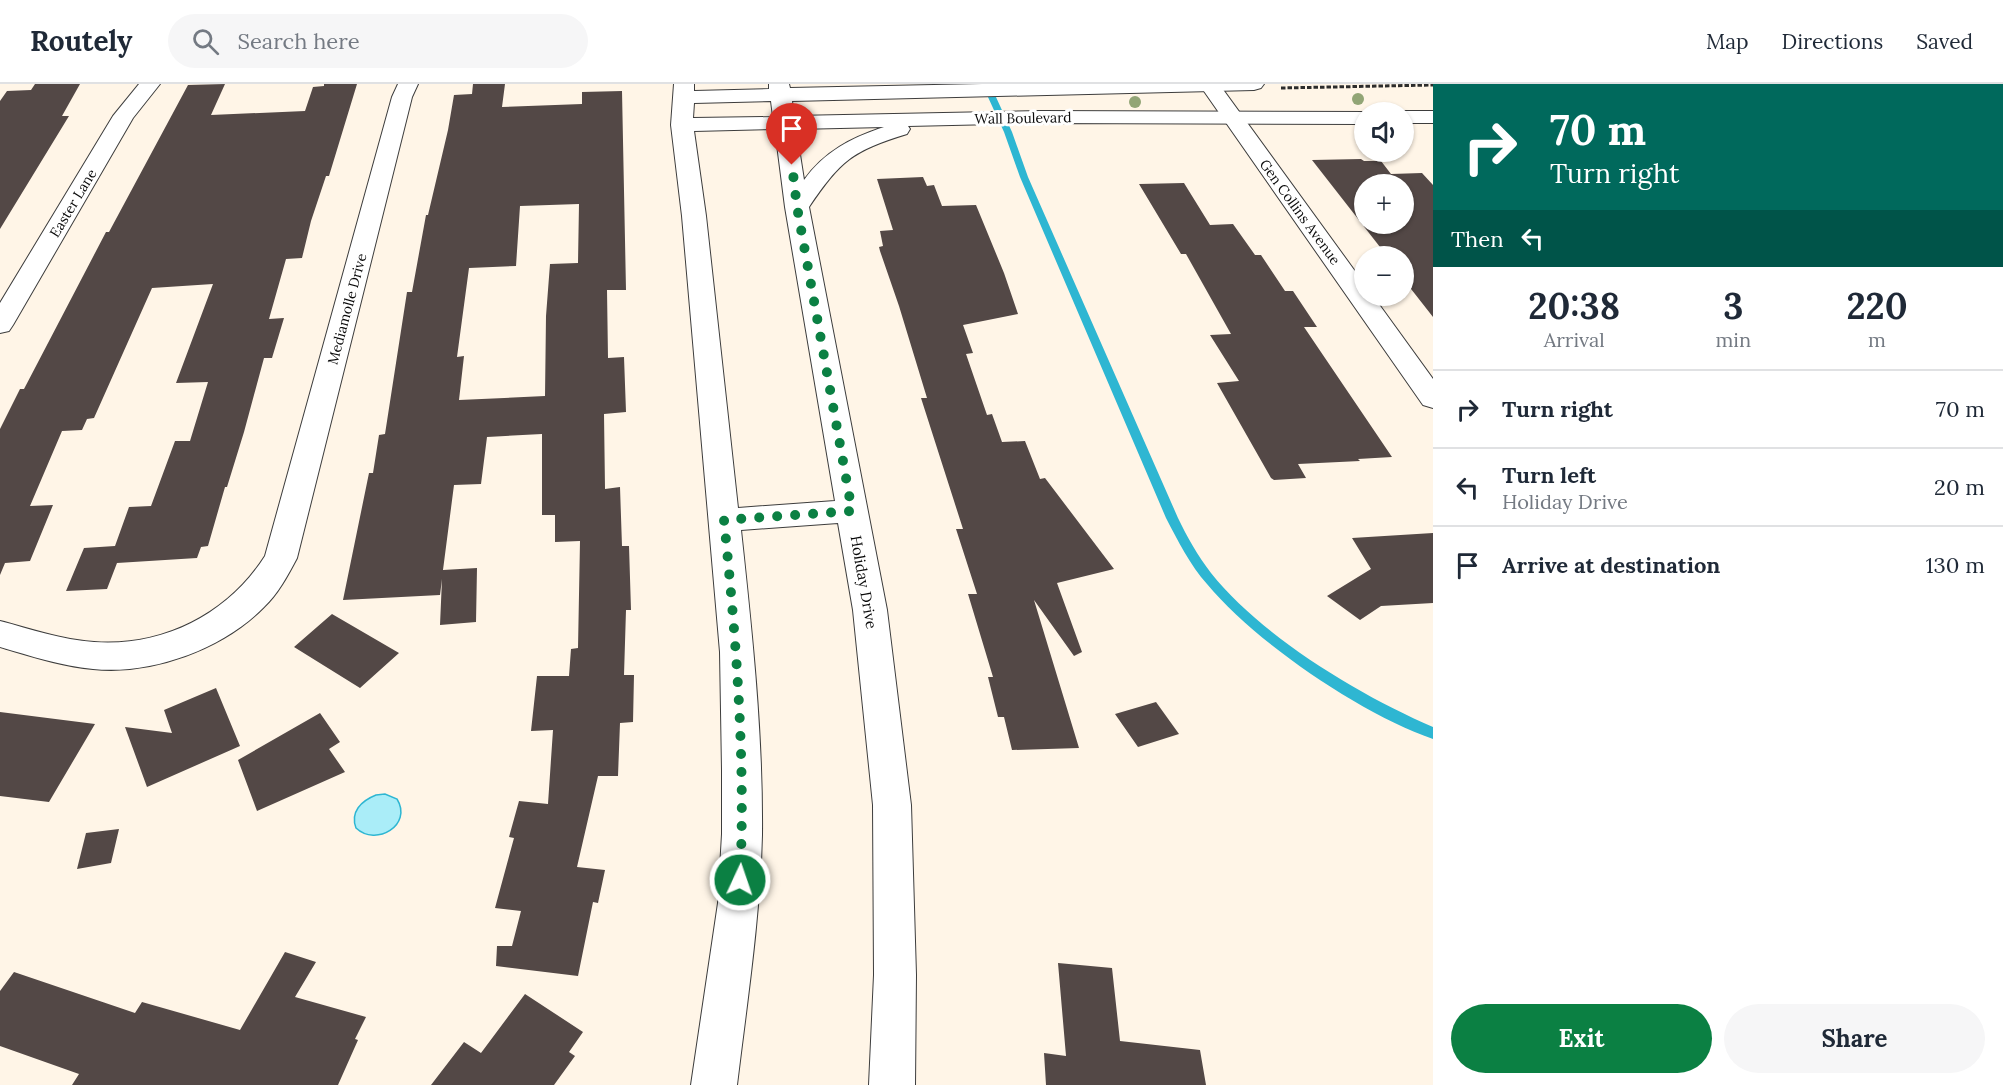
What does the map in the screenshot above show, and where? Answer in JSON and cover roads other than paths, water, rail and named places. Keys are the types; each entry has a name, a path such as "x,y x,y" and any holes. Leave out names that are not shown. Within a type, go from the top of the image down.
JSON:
{"street":[{"name":"Easter Lane","path":"0,325 124,116 150,84"},
{"name":"Mediamolle Drive","path":"0,634 73,654 123,655 181,644 230,617 251,600 282,558 402,97 408,84"},
{"name":"Gen Collins Avenue","path":"1209,84 1433,399"},
{"name":"Wall Boulevard","path":"683,102 782,101 954,92 1254,84"},
{"name":"Wall Boulevard","path":"782,101 934,120 1040,117 1354,118"},
{"name":"Holiday Drive","path":"782,101 797,207 870,610 892,805 895,975 892,1085"},
{"path":"683,102 737,652 742,834 738,903 714,1085"},
{"path":"1414,117 1433,117"},
{"path":"797,207 825,167 840,155 884,134 934,120"},
{"path":"724,520 852,511"}],"water":[{"path":"385,794 397,799 401,808 396,825 382,834 373,835 356,828 354,817 361,804 376,795"}],"waterway":[{"path":"986,84 1172,518 1199,566 1212,583 1242,612 1292,653 1348,690 1405,721 1433,733"}]}
